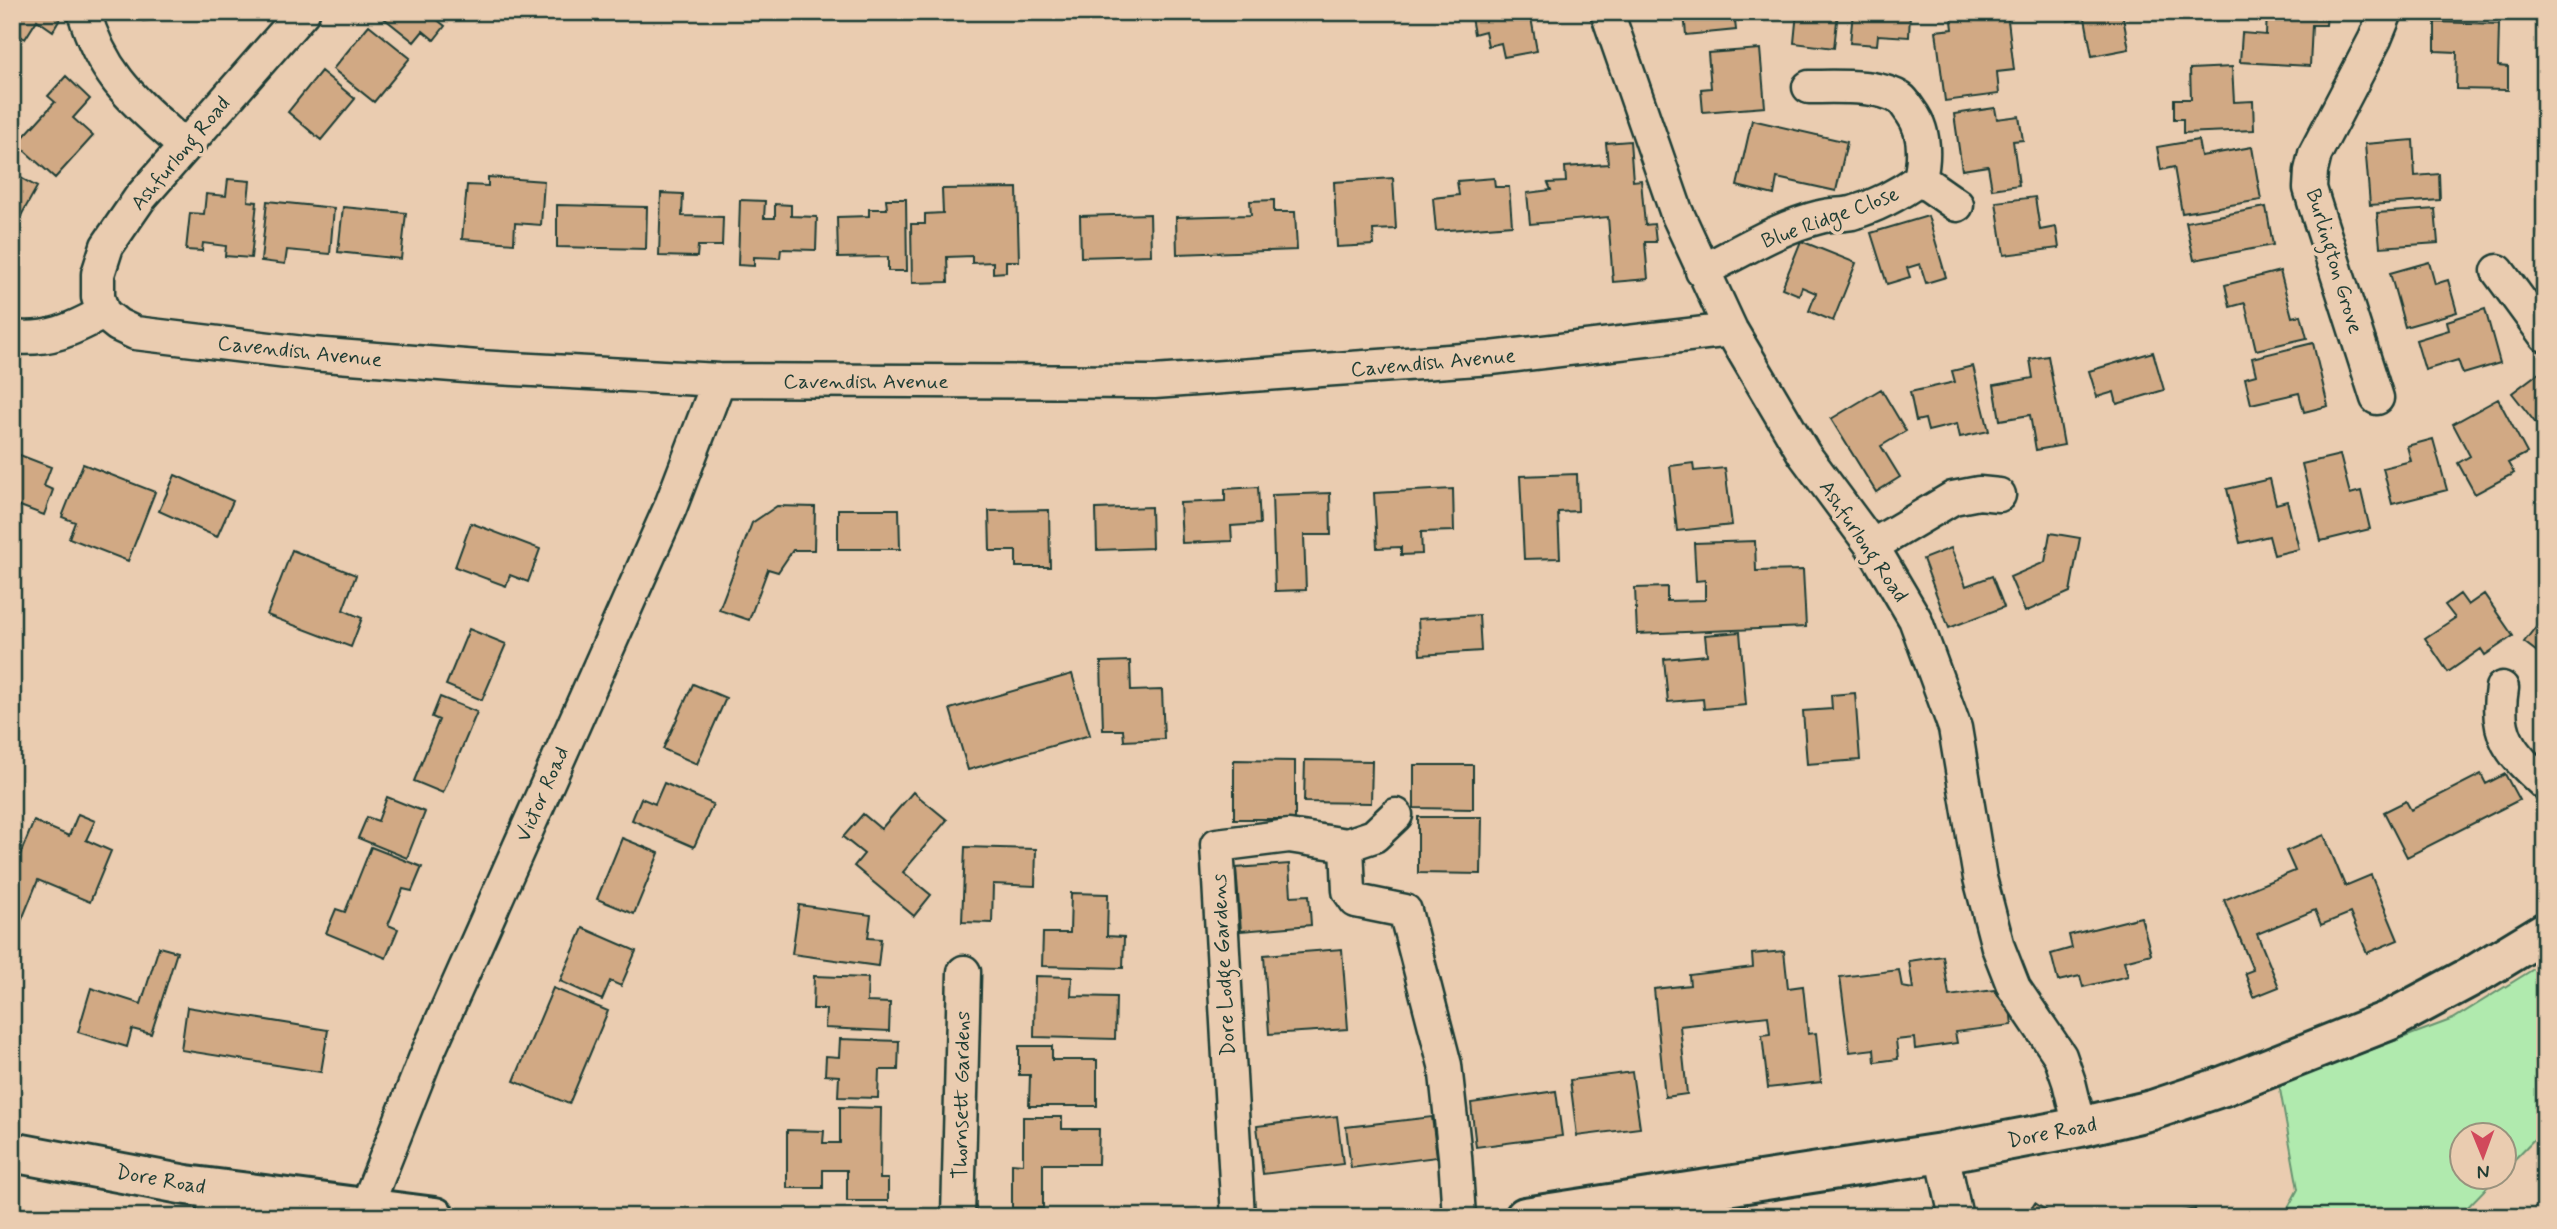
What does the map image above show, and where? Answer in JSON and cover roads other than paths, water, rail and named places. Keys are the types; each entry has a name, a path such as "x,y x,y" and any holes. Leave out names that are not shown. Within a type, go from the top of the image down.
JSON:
{"street":[{"path":"84,12 91,36 108,71 129,96 184,146"},
{"name":"Ashfurlong Road","path":"103,313 98,297 98,274 107,246 139,198 303,12"},
{"name":"Ashfurlong Road","path":"1607,12 1675,211 1731,330 1804,454 1872,546 1909,607 1931,656 1955,728 1980,878 1998,947 2014,988 2060,1056 2080,1127"},
{"name":"Burlington Grove","path":"2377,398 2310,188 2311,171 2321,139 2375,39 2386,12"},
{"name":"Blue Ridge Close","path":"1702,271 1782,230 1820,217 1851,213 1878,204 1899,194 1920,179 1924,158 1923,139 1916,119 1901,99 1880,91 1848,87 1809,87"},
{"name":"Blue Ridge Close","path":"1920,179 1957,205"},
{"path":"2498,271 2545,335"},
{"path":"12,337 30,339 52,336 103,313"},
{"name":"Cavendish Avenue","path":"103,313 118,325 135,333 312,354 478,367 719,380 1154,382 1491,358 1731,330"},
{"name":"Victor Road","path":"366,1208 436,1035 670,508 719,380"},
{"path":"1872,546 1953,498 1979,493 1999,495"},
{"path":"2502,688 2499,705 2500,727 2510,747 2545,784"},
{"path":"1396,816 1374,836 1347,845 1349,891 1356,901 1405,911 1445,1065 1459,1217"},
{"name":"Dore Lodge Gardens","path":"1238,1217 1217,845 1289,836 1347,845"},
{"name":"Dore Road","path":"1525,1217 1942,1153 2080,1127 2152,1110 2221,1087 2390,1020 2476,974 2545,932"},
{"name":"Thornsett Gardens","path":"958,1217 964,972"},
{"name":"Dore Road","path":"12,1152 186,1185 216,1203 366,1208 435,1217"},
{"path":"1942,1153 1956,1217"}]}
